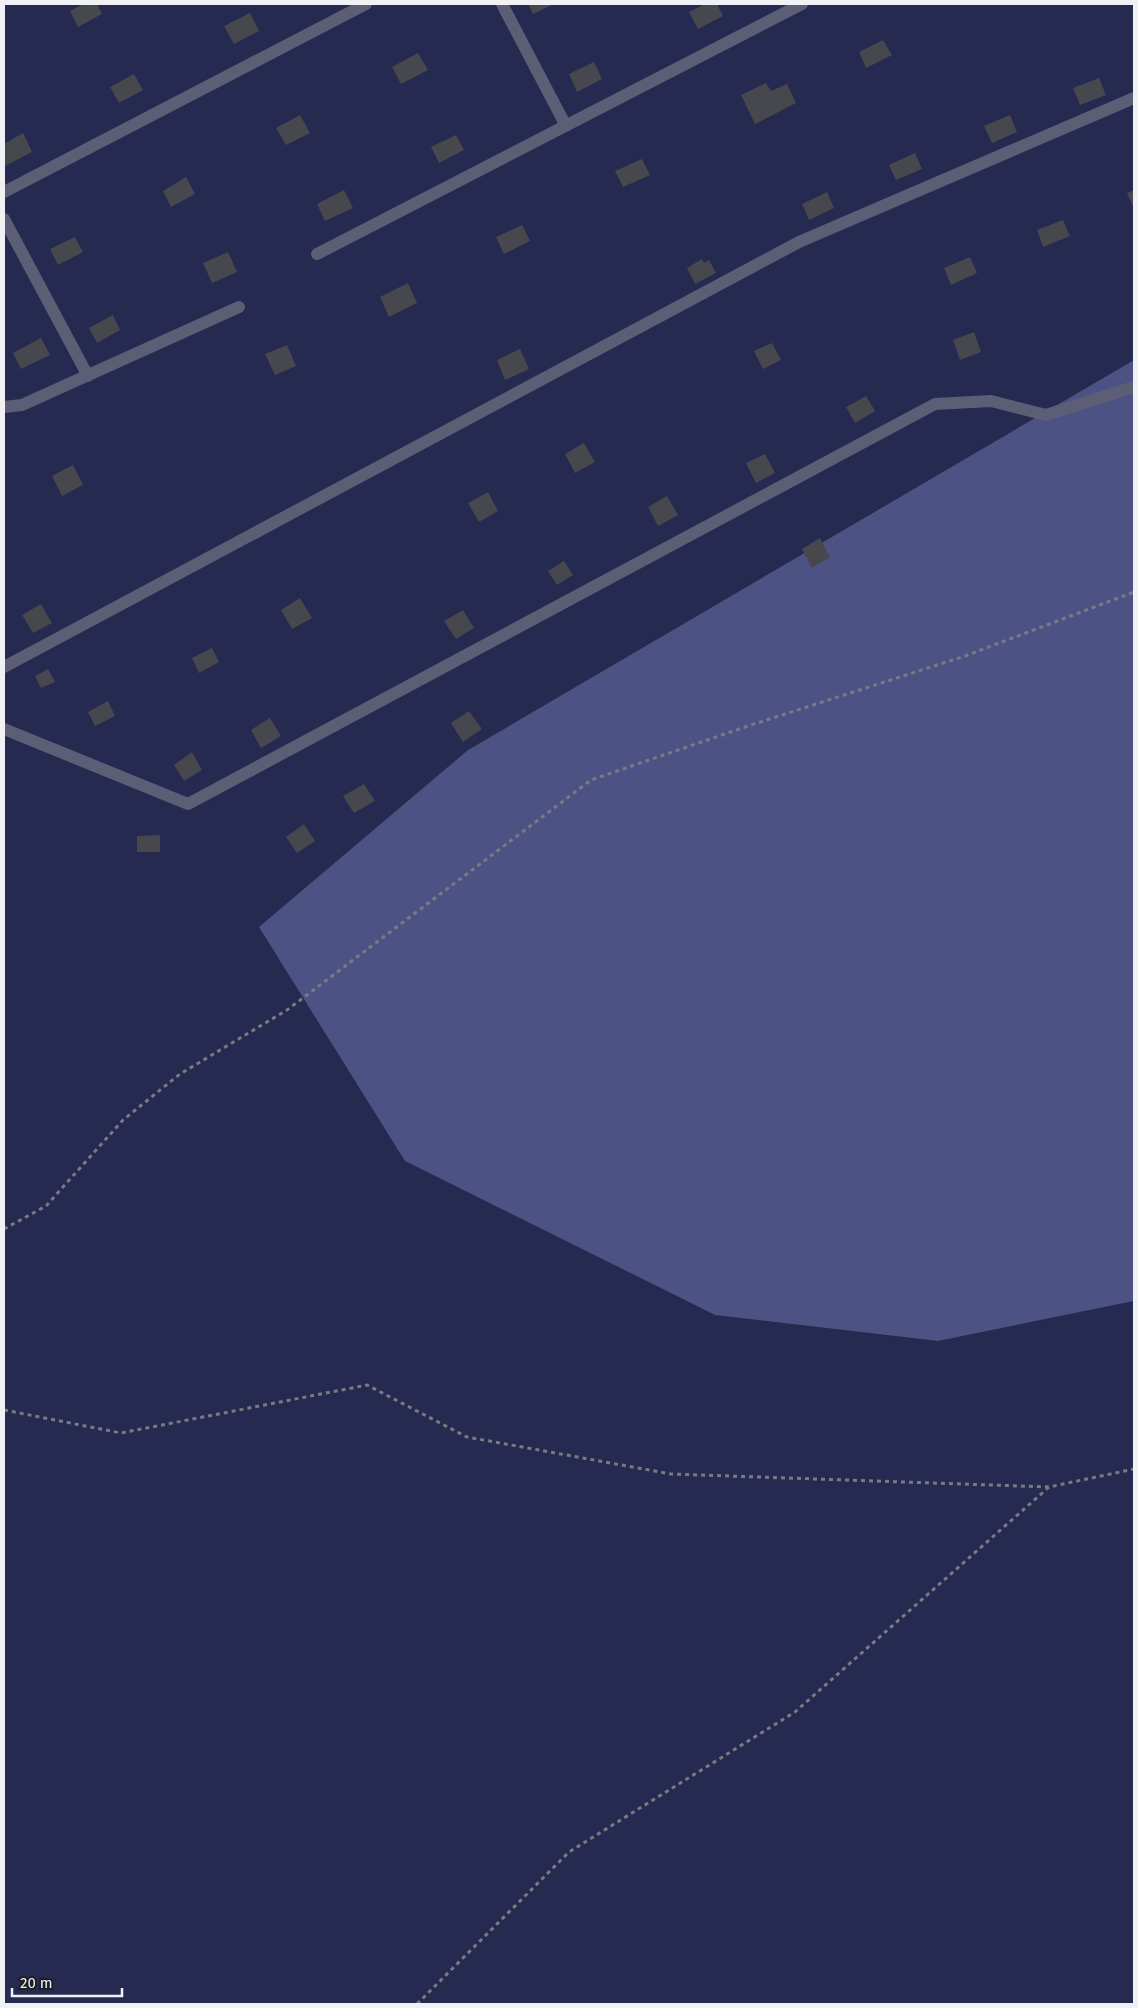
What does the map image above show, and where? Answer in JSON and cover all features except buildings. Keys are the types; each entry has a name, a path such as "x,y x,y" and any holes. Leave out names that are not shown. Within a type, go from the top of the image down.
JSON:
{"lane":[{"path":"4,192 366,4"},
{"path":"502,4 566,126"},
{"path":"317,254 802,4"},
{"path":"4,667 799,242 1134,98"},
{"path":"4,219 88,376"},
{"path":"4,408 22,405 239,307"},
{"path":"4,729 188,804 935,404 991,400 1046,415 1134,387"}],"path":[{"path":"4,1229 46,1206 123,1120 180,1074 287,1010 591,780 750,725 966,656 1134,592"},
{"path":"4,1410 121,1433 367,1385 467,1437 671,1474 1049,1487 1134,1469"},
{"path":"417,2004 569,1852 795,1712 1049,1487"}],"shaded area":[{"path":"4,4 1134,4 1134,360 468,750 405,1161 715,1315 938,1341 1134,1301 1134,2004 4,2004"},
{"path":"1134,360 1134,1301 938,1341 715,1315 405,1161 259,927 468,750"}]}
